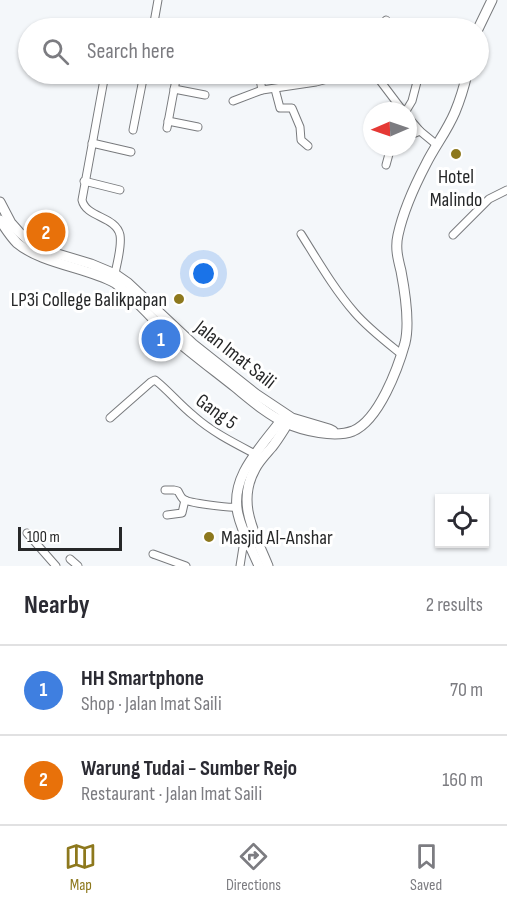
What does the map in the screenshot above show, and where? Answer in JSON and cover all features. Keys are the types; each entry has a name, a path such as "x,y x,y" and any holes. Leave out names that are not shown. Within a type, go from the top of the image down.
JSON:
{"main road":[{"path":"483,18 492,0"},
{"path":"283,418 329,429 336,433 355,430 370,416 386,392 394,376 405,342 406,331 397,236 413,192 455,111 464,84"},
{"name":"Jalan Imat Saili","path":"0,202 11,223 29,241 51,252 115,274 193,344 283,418"},
{"name":"Jalan Imat Saili","path":"0,220 12,238 30,251 102,277 122,288 191,353 283,418"},
{"path":"259,566 244,532 237,507 238,489 255,454 283,418"},
{"path":"268,566 250,522 246,499 254,469 283,418"}],"street":[{"path":"155,18 158,0"},
{"path":"103,84 82,193 83,205 115,225 119,232 121,242 115,274"},
{"path":"133,130 142,84"},
{"path":"175,84 168,125 198,127"},
{"path":"261,84 262,90"},
{"path":"233,101 262,90 304,84"},
{"path":"383,84 398,102"},
{"path":"411,102 416,84"},
{"path":"174,89 205,95"},
{"path":"275,89 280,108 292,108 300,127 301,140 308,146"},
{"path":"417,128 437,145"},
{"path":"92,143 131,152"},
{"path":"386,165 388,156"},
{"path":"84,181 120,190"},
{"path":"453,235 493,196 507,190"},
{"path":"300,234 354,312 401,354"},
{"name":"Gang 5","path":"110,418 153,381 156,381 203,423 232,443 255,454"},
{"path":"165,490 178,491 184,500 182,513 167,515"},
{"path":"184,500 230,508 237,507"},
{"path":"27,533 56,566"},
{"path":"240,566 243,547 249,544"},
{"path":"153,554 186,566"},
{"path":"70,559 78,566"}],"place":[{"name":"Hotel Malindo","path":"456,154"},
{"name":"Warung Tudai - Sumber Rejo","path":"46,232"},
{"name":"LP3i College Balikpapan","path":"179,299"},
{"name":"HH Smartphone","path":"161,339"},
{"name":"Masjid Al-Anshar","path":"209,537"}]}
